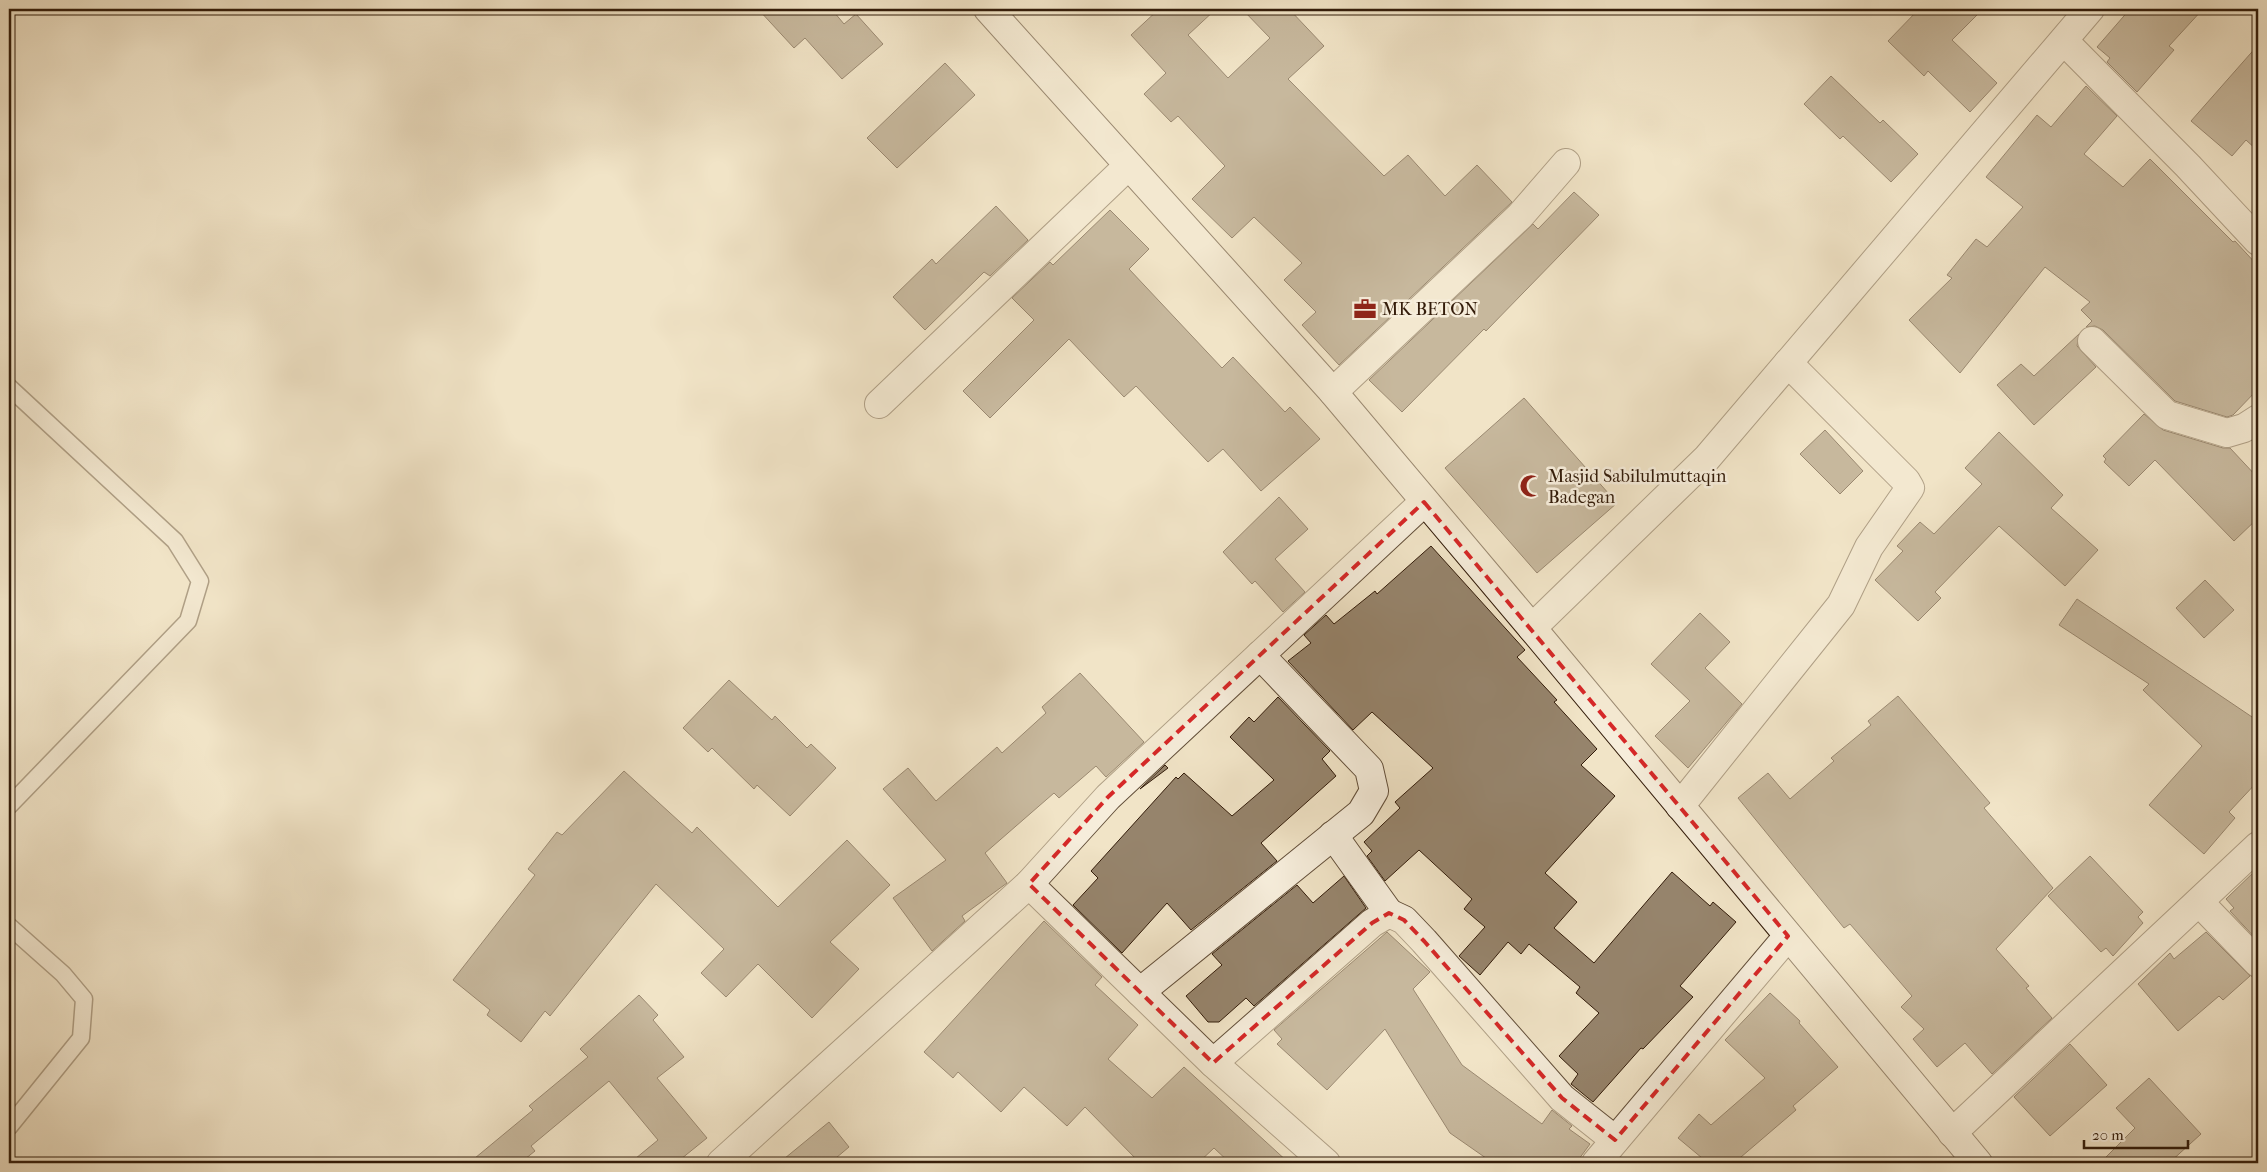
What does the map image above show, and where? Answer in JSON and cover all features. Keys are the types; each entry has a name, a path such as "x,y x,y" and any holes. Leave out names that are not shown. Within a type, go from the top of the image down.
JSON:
{"street":[{"path":"988,9 1333,392 1978,1163"},
{"path":"1532,628 1707,458 2090,9"},
{"path":"2064,41 2188,166 2258,241"},
{"path":"1333,392 1520,216 1566,163"},
{"path":"879,404 1128,166"},
{"path":"2092,342 2167,415 2227,433 2244,428 2258,419"},
{"path":"1680,806 1841,605 1869,547 1910,488 1906,481 1788,363"},
{"path":"720,1163 1029,884 1108,797 1424,502"},
{"path":"1140,992 1361,813 1374,791 1369,769 1260,655"},
{"path":"1333,835 1389,913 1404,920 1424,941 1562,1098 1615,1140"},
{"path":"1952,1133 2258,846"},
{"path":"1029,884 1213,1063 1326,1163"},
{"path":"2199,902 2258,962"},
{"path":"1213,1063 1372,923 1389,913"},
{"path":"1596,1163 1788,936"}],"lane":[{"path":"9,387 175,541 200,581 188,621 9,806"},
{"path":"9,926 62,974 84,999 84,1019 81,1038 9,1127"}],"highlighted area":[{"path":"1424,502 1788,936 1615,1140 1562,1098 1424,941 1404,920 1389,913 1372,923 1213,1063 1029,884 1108,797"}],"building":[{"path":"758,9 837,9 834,12 844,24 856,14 883,44 842,79 805,38 794,48"},
{"path":"1159,9 1216,9 1188,35 1228,78 1270,38 1242,9 1289,9 1324,46 1288,79 1384,176 1408,155 1445,196 1477,165 1512,202 1339,365 1302,325 1316,312 1284,280 1302,263 1254,217 1232,238 1192,199 1225,166 1178,116 1171,122 1144,94 1166,73 1131,35"},
{"path":"1919,9 1983,9 1952,40 1997,83 1970,112 1928,71 1924,76 1888,41"},
{"path":"2130,9 2203,9 2169,46 2174,50 2137,92 2107,62 2110,58 2097,47"},
{"path":"2258,45 2258,151 2246,140 2232,156 2191,121"},
{"path":"945,63 975,95 897,168 867,138"},
{"path":"1831,76 1880,123 1883,120 1918,154 1891,182 1843,136 1840,139 1804,104"},
{"path":"2086,86 2117,116 2084,154 2123,187 2150,159 2233,242 2235,241 2258,266 2258,389 2233,415 2227,417 2175,401 2103,330 2095,326 2086,327 2092,321 2081,310 2090,302 2045,267 1960,373 1909,320 1952,278 1947,275 1976,239 1987,247 2023,207 1986,177 2037,115 2051,127"},
{"path":"1574,192 1599,215 1486,331 1484,329 1402,412 1369,380 1533,224 1538,229"},
{"path":"996,206 1028,240 990,276 984,272 925,330 893,297 932,259 936,264"},
{"path":"1110,210 1149,249 1129,269 1222,368 1233,357 1285,412 1290,407 1320,439 1261,491 1223,449 1208,462 1136,386 1124,397 1069,339 990,418 963,391 1034,320 1012,298 1050,262 1053,265"},
{"path":"2079,334 2077,346 2096,367 2034,425 1997,385 2021,364 2034,376"},
{"name":"Masjid Sabilulmuttaqin Badegan","path":"1524,398 1617,503 1537,573 1445,468"},
{"path":"2144,414 2163,430 2223,448 2230,448 2258,478 2258,518 2234,541 2155,460 2129,486 2104,462 2106,459 2103,456"},
{"path":"1825,430 1863,471 1840,494 1800,454"},
{"path":"1999,432 2063,495 2051,508 2098,550 2065,586 1999,526 1935,592 1941,598 1918,621 1875,580 1903,551 1897,546 1920,522 1934,534 1982,484 1965,468"},
{"path":"1279,497 1308,529 1275,559 1305,592 1283,612 1255,581 1252,584 1223,552"},
{"path":"1431,546 1525,650 1517,657 1557,700 1554,702 1597,749 1581,765 1615,796 1545,873 1577,902 1554,928 1594,963 1672,872 1710,906 1713,902 1736,922 1680,986 1693,997 1643,1049 1641,1048 1593,1102 1571,1084 1578,1074 1559,1056 1599,1013 1576,993 1580,987 1529,944 1521,954 1508,942 1480,975 1459,956 1485,927 1464,909 1472,899 1419,850 1385,881 1367,856 1372,851 1364,842 1400,808 1395,802 1433,768 1372,712 1353,730 1288,661 1311,643 1304,635 1326,615 1334,624 1375,591 1377,594"},
{"path":"2205,580 2234,610 2204,638 2176,608"},
{"path":"2077,599 2258,721 2258,781 2229,812 2235,818 2204,854 2149,805 2202,746 2143,690 2149,684 2059,625"},
{"path":"1700,613 1730,642 1705,668 1742,704 1688,768 1655,736 1690,701 1651,664"},
{"path":"1080,673 1144,742 1106,777 1096,766 1059,798 1054,793 985,853 1007,883 962,916 965,921 932,951 893,898 946,860 883,789 908,768 936,801 997,747 1002,753 1046,713 1042,707"},
{"path":"729,680 772,720 775,716 807,748 811,744 836,768 790,816 757,785 754,789 712,748 708,752 683,728"},
{"path":"1898,696 1990,803 1984,808 2053,888 1996,949 2029,986 2026,988 2052,1018 1992,1074 1965,1043 1937,1067 1913,1039 1924,1029 1901,1007 1912,996 1850,924 1844,928 1738,798 1768,773 1790,799 1834,761 1831,758 1871,725 1868,721"},
{"path":"1278,697 1330,751 1322,759 1336,776 1261,843 1277,861 1191,930 1167,903 1122,953 1073,905 1098,878 1091,871 1176,777 1178,779 1184,773 1232,816 1274,780 1230,737 1249,717 1254,722"},
{"path":"1165,765 1168,768 1140,789"},
{"path":"624,771 692,833 697,827 778,907 847,840 890,885 830,942 859,969 812,1018 758,964 726,997 701,973 724,949 656,884 550,1016 545,1011 521,1042 487,1015 490,1010 453,980 535,875 528,869 557,832 562,835"},
{"path":"2090,856 2143,912 2138,917 2143,923 2113,956 2106,948 2101,952 2048,896"},
{"path":"2258,868 2258,941 2230,911 2234,908 2226,899"},
{"path":"1344,876 1366,908 1254,1006 1246,998 1219,1022 1208,1022 1186,996 1222,965 1212,954 1297,885 1313,903"},
{"path":"1044,921 1102,977 1095,985 1138,1025 1108,1059 1152,1098 1184,1067 1289,1163 1230,1163 1214,1148 1198,1163 1140,1163 1085,1107 1067,1126 1024,1087 1001,1112 958,1072 953,1078 924,1052"},
{"path":"1387,932 1430,972 1413,989 1462,1065 1542,1124 1552,1110 1572,1126 1569,1129 1590,1144 1576,1163 1493,1163 1450,1133 1385,1029 1327,1090 1277,1044 1282,1039 1274,1030"},
{"path":"2206,932 2250,976 2223,1000 2219,996 2178,1031 2138,984 2170,953 2174,959"},
{"path":"1770,993 1800,1021 1799,1023 1838,1067 1793,1106 1796,1110 1734,1163 1708,1163 1678,1138 1699,1114 1711,1125 1765,1078 1725,1040"},
{"path":"639,995 658,1015 653,1020 684,1057 657,1078 707,1138 676,1163 630,1163 658,1140 609,1081 531,1146 535,1151 520,1163 469,1163 533,1110 529,1106 588,1057 580,1049"},
{"path":"2070,1044 2107,1085 2050,1136 2014,1097"},
{"path":"2149,1078 2201,1134 2169,1163 2100,1163 2135,1128 2116,1108"},
{"path":"829,1122 849,1147 830,1163 779,1163"}],"place":[{"name":"MK BETON","path":"1365,309"},
{"name":"Masjid Sabilulmuttaqin Badegan","path":"1531,486"}]}
